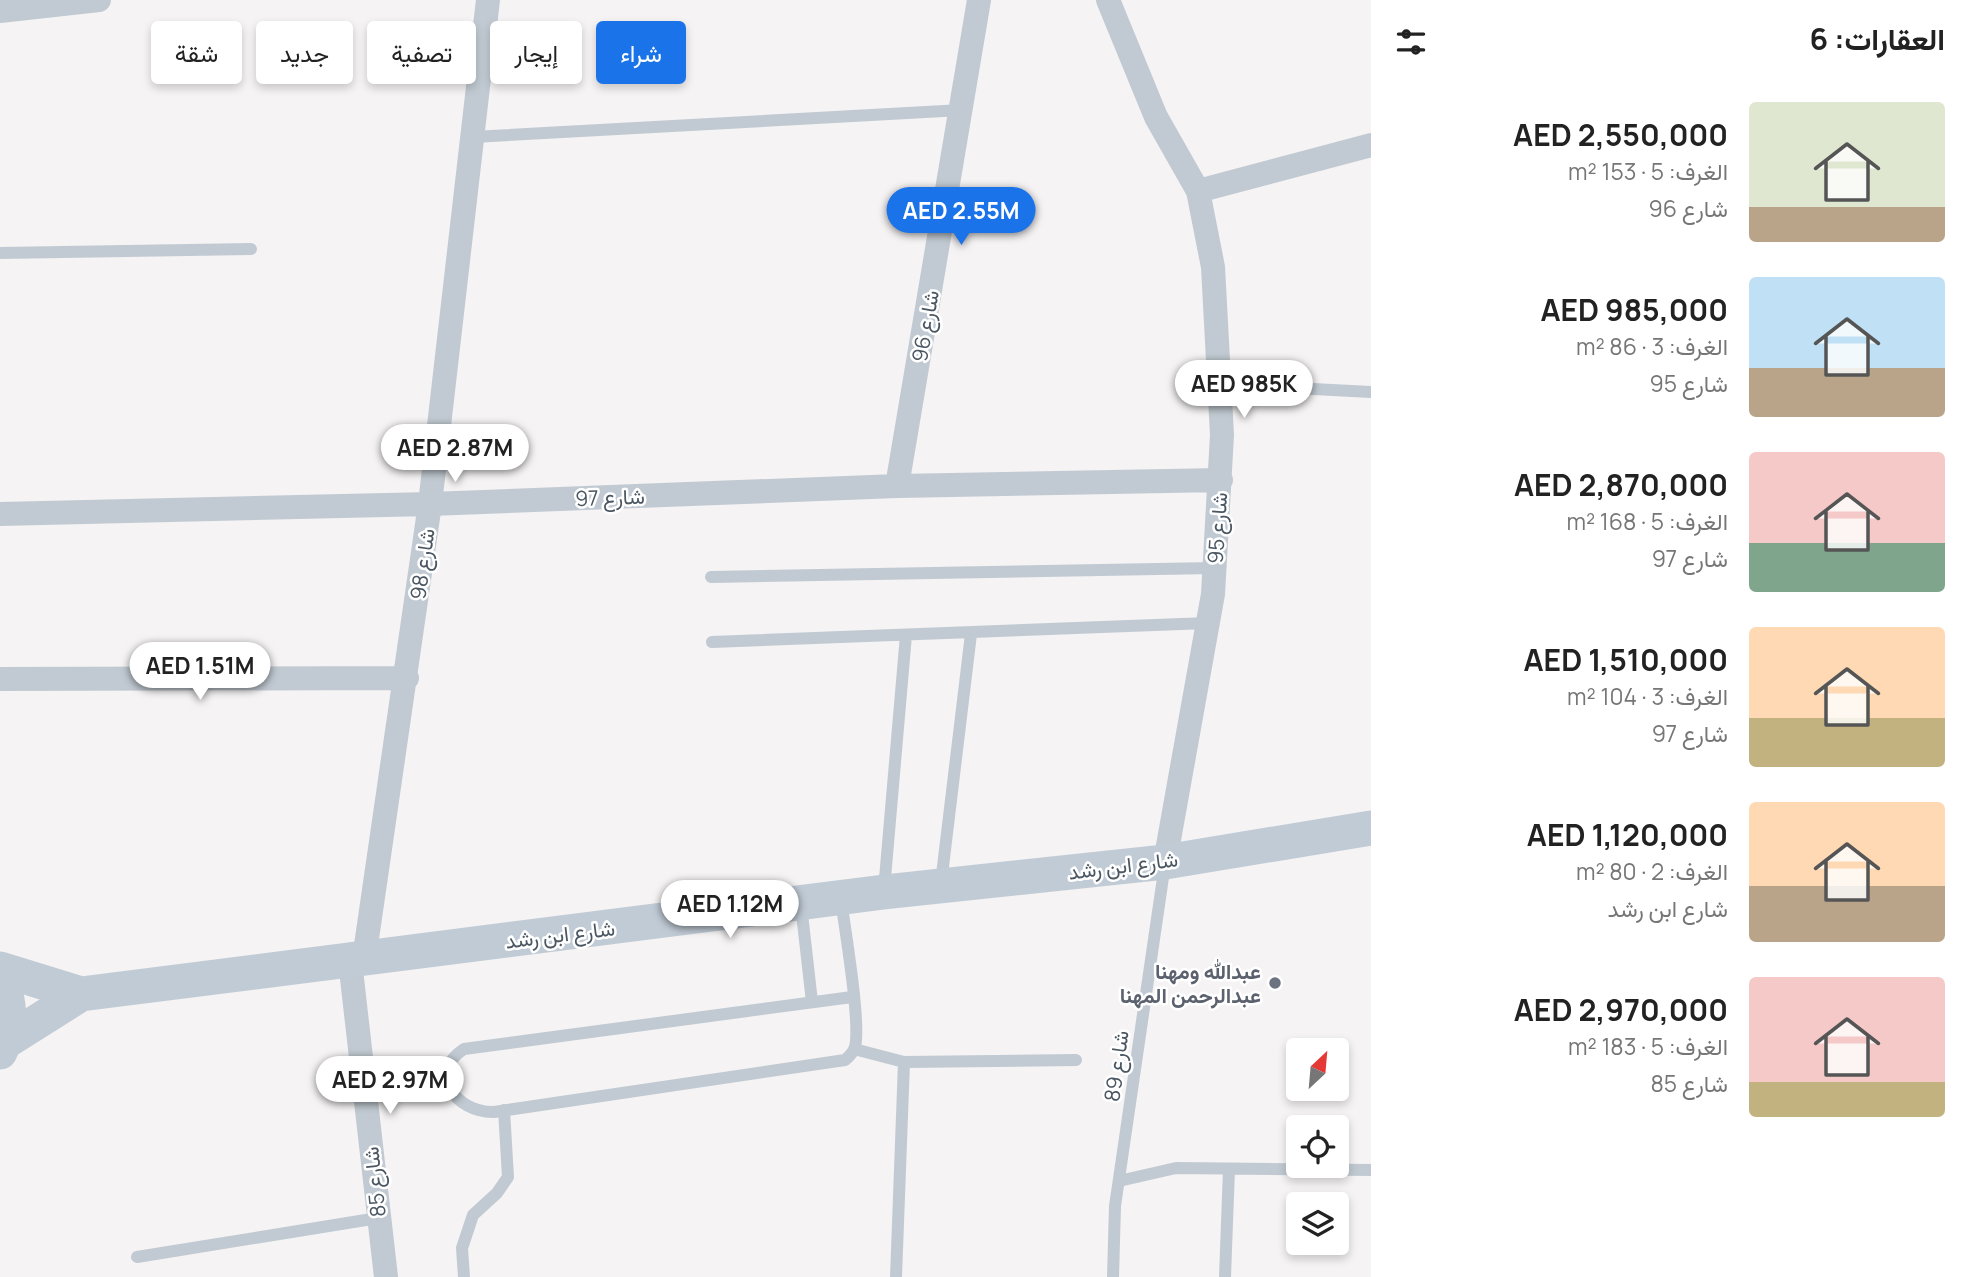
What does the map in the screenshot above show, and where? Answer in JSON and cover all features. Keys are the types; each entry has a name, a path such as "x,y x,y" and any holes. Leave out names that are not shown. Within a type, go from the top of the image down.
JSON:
{"street":[{"path":"0,12 99,0"},
{"name":"شارع 98","path":"357,960 407,678 430,504 488,0"},
{"name":"شارع 96","path":"897,486 979,0"},
{"name":"شارع 95","path":"1108,0 1156,117 1198,191 1213,267 1221,480 1214,568 1208,623 1165,862"},
{"path":"1198,191 1369,148"},
{"name":"شارع 97","path":"0,513 430,504 897,486 1221,480"},
{"path":"0,679 407,678"},
{"name":"شارع ابن رشد","path":"0,969 81,994 841,897 1165,862 1371,828"},
{"name":"شارع 85","path":"357,960 378,1219 386,1277"},
{"path":"0,978 5,989 9,1016 2,1047"},
{"name":"شارع ابن رشد","path":"2,1047 81,994"}],"lane":[{"path":"473,137 962,110"},
{"path":"0,253 251,249"},
{"path":"1219,384 1371,392"},
{"path":"710,577 1214,568"},
{"path":"712,642 1208,623"},
{"path":"941,886 971,634"},
{"path":"884,892 906,635"},
{"name":"شارع 89","path":"1113,1277 1119,1181 1165,862"},
{"path":"841,897 852,997 854,1049 850,1056 839,1062 482,1112 460,1104 452,1094 449,1077 451,1062 464,1049 852,997"},
{"path":"801,902 812,1002"},
{"path":"854,1049 904,1062 1076,1060"},
{"path":"896,1277 904,1062"},
{"path":"464,1277 462,1248 473,1215 497,1194 508,1177 504,1110"},
{"path":"1119,1181 1176,1168 1371,1169"},
{"path":"1225,1277 1229,1169"},
{"path":"137,1257 378,1219"}],"place":[{"name":"عبدالله ومهنا عبدالرحمن المهنا","path":"1275,983"}]}
